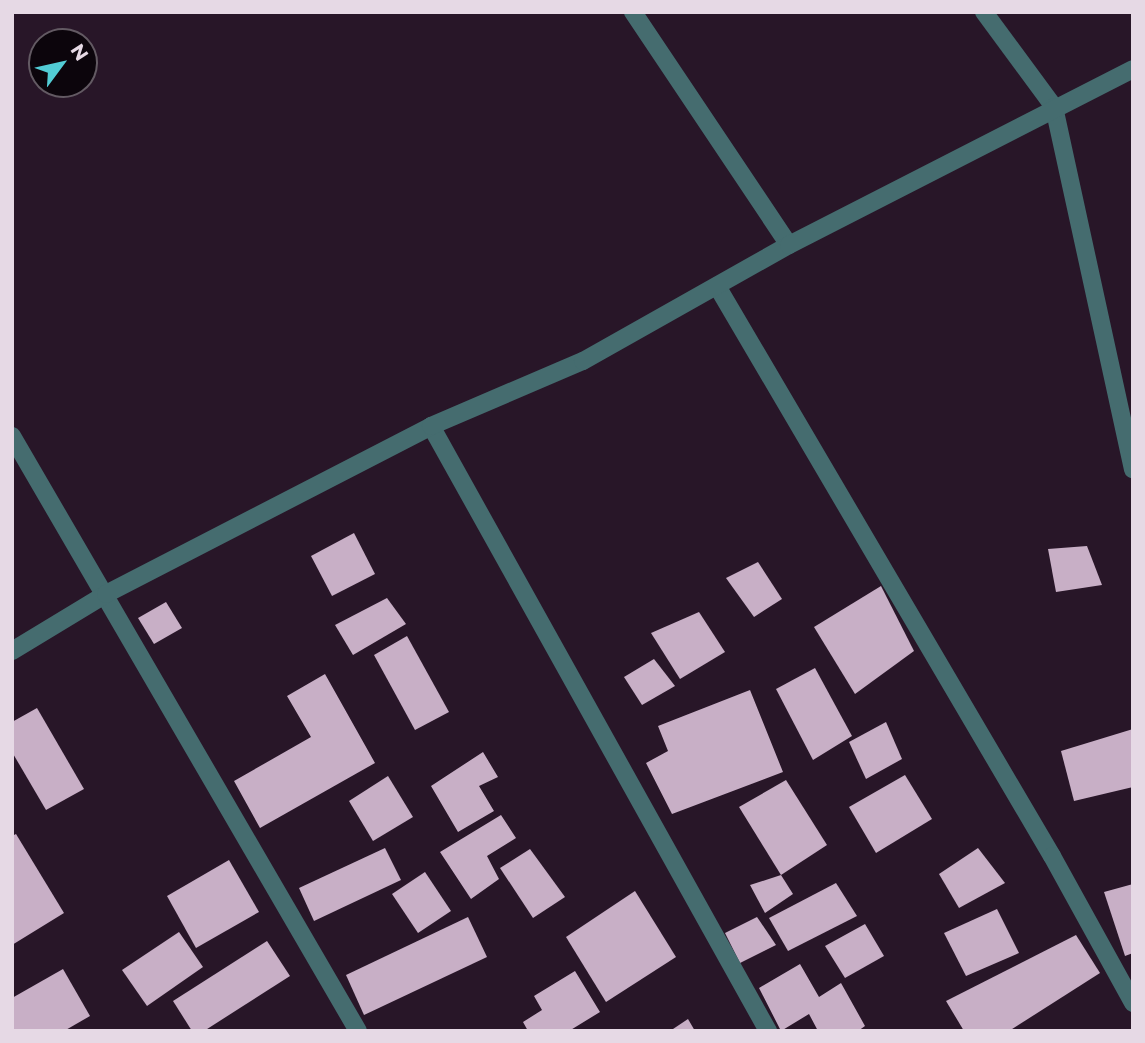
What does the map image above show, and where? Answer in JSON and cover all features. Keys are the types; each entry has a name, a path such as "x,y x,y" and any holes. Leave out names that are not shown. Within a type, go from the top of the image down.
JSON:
{"street":[{"path":"633,12 789,245"},
{"path":"984,12 1054,107 1133,469"},
{"path":"12,651 106,594 431,426 583,361 789,245 1054,107 1133,69"},
{"path":"717,286 1052,856 1133,1003"},
{"path":"431,426 768,1031"},
{"path":"12,436 358,1031"}],"building":[{"path":"354,533 375,574 332,596 311,556"},
{"path":"1087,546 1102,585 1056,592 1048,549"},
{"path":"758,562 782,599 754,617 726,578"},
{"path":"881,586 914,651 855,694 814,627"},
{"path":"387,598 406,624 353,655 335,625"},
{"path":"166,602 182,628 154,644 138,618"},
{"path":"699,612 725,652 680,679 651,633"},
{"path":"407,636 449,712 415,730 374,655"},
{"path":"654,659 675,686 642,705 624,677"},
{"path":"815,668 852,736 813,760 776,689"},
{"path":"325,674 375,763 260,828 234,781 311,737 287,696"},
{"path":"750,690 783,772 672,814 646,763 668,751 658,726"},
{"path":"37,708 84,789 46,810 12,752 12,722"},
{"path":"886,722 902,759 866,779 849,742"},
{"path":"1133,729 1133,787 1074,801 1061,751"},
{"path":"483,752 498,777 479,786 494,811 458,832 431,786"},
{"path":"905,775 932,819 876,853 849,807"},
{"path":"388,776 413,817 373,841 349,801"},
{"path":"786,780 827,845 781,875 739,807"},
{"path":"501,815 516,838 487,856 499,879 471,899 440,852"},
{"path":"16,834 64,913 12,945 12,836"},
{"path":"385,848 401,880 314,921 299,888"},
{"path":"978,848 1005,883 959,908 939,874"},
{"path":"530,849 565,897 533,918 500,868"},
{"path":"229,860 259,912 196,948 167,896"},
{"path":"425,872 451,911 418,933 392,894"},
{"path":"781,875 793,894 765,913 750,885"},
{"path":"836,883 857,916 788,951 769,918"},
{"path":"1133,884 1133,953 1125,956 1104,892"},
{"path":"635,891 676,957 606,1002 566,937"},
{"path":"997,909 1019,953 966,976 944,933"},
{"path":"468,917 487,957 364,1015 346,975"},
{"path":"757,917 776,945 740,963 725,933"},
{"path":"865,924 884,956 845,978 825,946"},
{"path":"179,932 203,967 147,1006 122,970"},
{"path":"1076,935 1100,973 1009,1031 964,1031 946,1001"},
{"path":"267,941 290,976 204,1031 192,1031 173,1001"},
{"path":"800,964 819,997 841,983 865,1026 858,1031 818,1031 809,1014 781,1031 759,988"},
{"path":"63,969 90,1016 64,1031 12,1031 12,998"},
{"path":"575,971 600,1012 569,1031 528,1031 523,1022 542,1010 534,996"},
{"path":"688,1019 695,1031 670,1031"}]}
